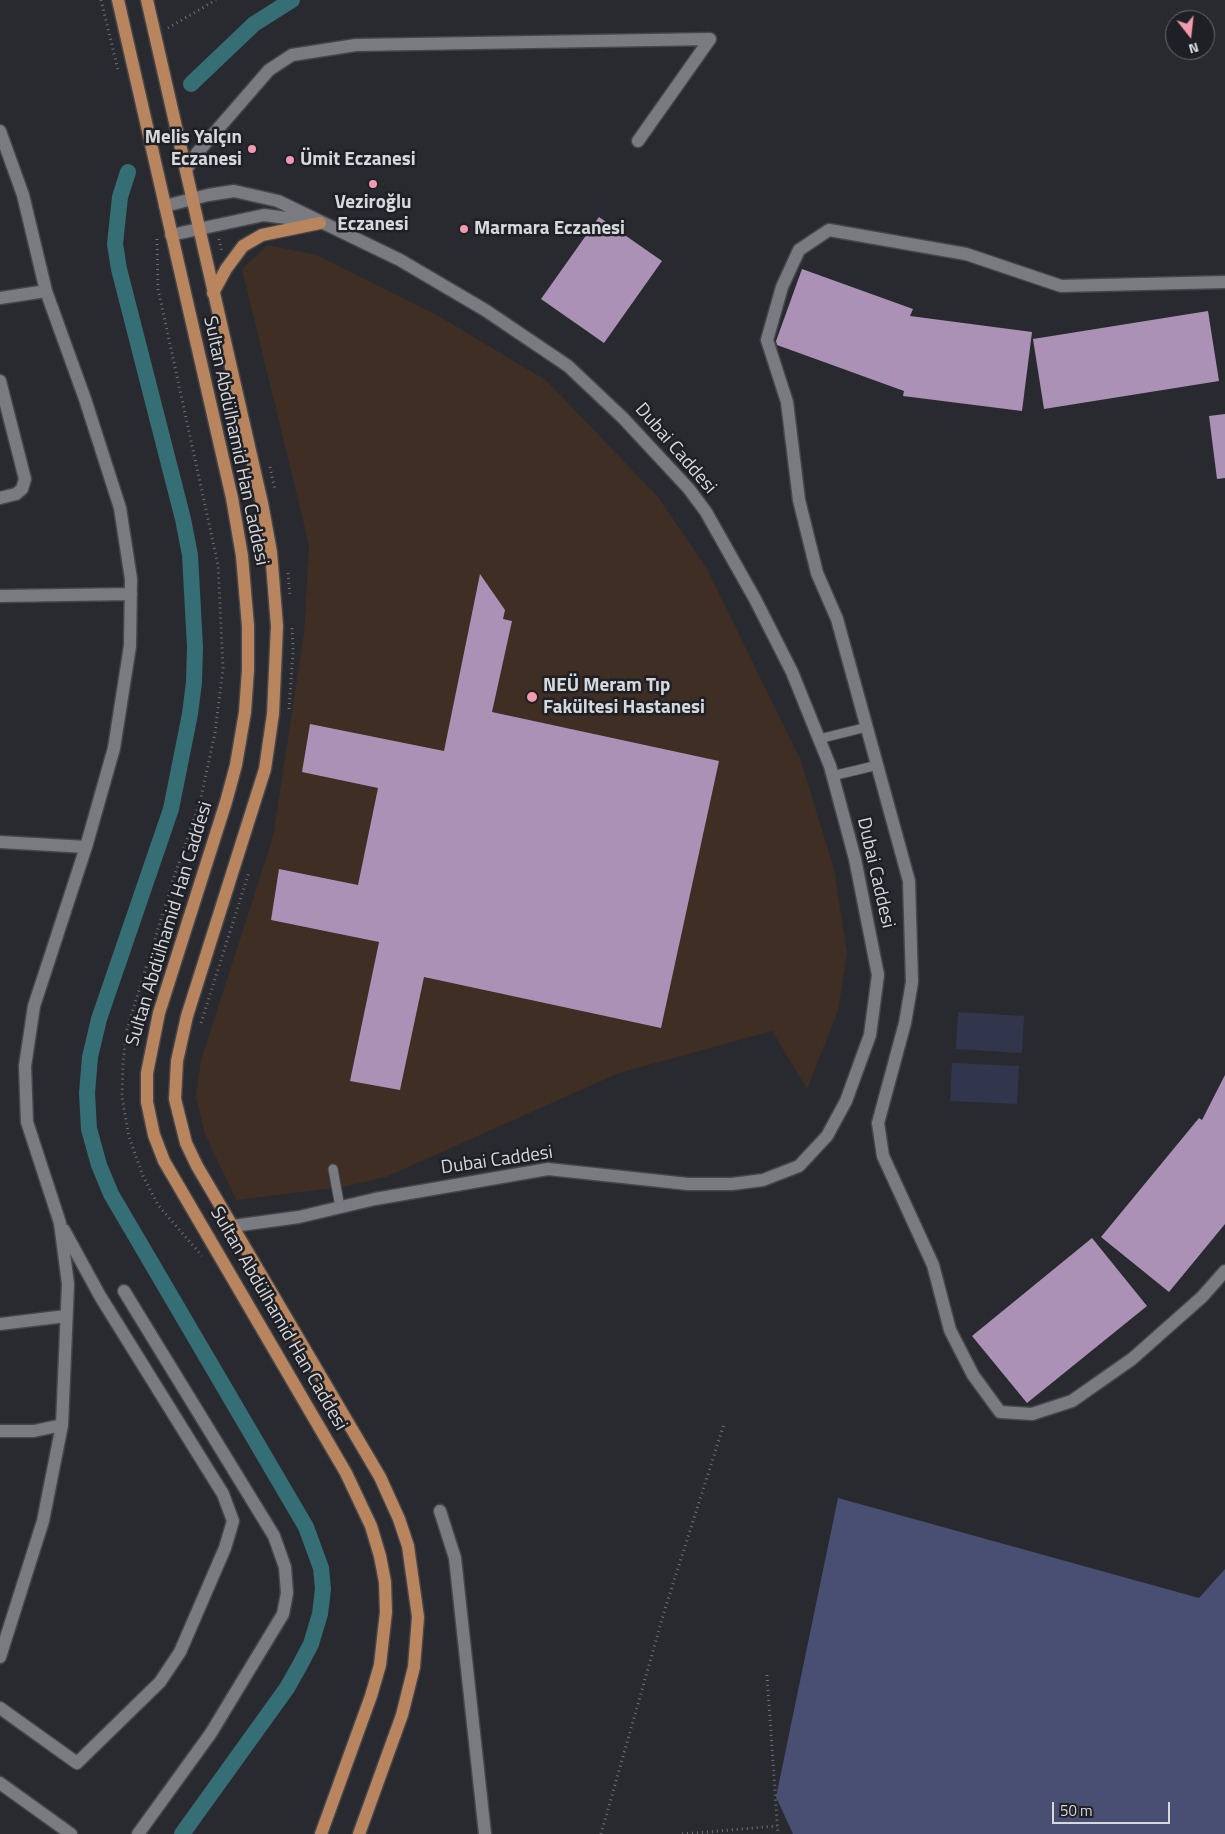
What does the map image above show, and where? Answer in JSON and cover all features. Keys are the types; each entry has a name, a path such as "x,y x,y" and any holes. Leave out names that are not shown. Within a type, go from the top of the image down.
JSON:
{"main road":[{"name":"Sultan Abdülhamid Han Caddesi","path":"118,0 238,526 247,592 248,670 245,712 236,765 159,1013 151,1044 147,1073 147,1102 154,1135 164,1161 346,1473 371,1526 385,1582 386,1612 380,1665 371,1696 320,1834"},
{"name":"Sultan Abdülhamid Han Caddesi","path":"148,0 262,503 271,552 277,626 273,714 264,769 187,1016 177,1061 175,1099 186,1143 380,1477 399,1518 411,1562 418,1617 414,1667 402,1715 358,1834"},
{"path":"213,293 227,268 243,246 262,235 320,223"}],"street":[{"path":"186,170 197,153 269,70 292,55 356,45 710,39 638,140"},
{"path":"0,131 23,195 46,291 85,399 120,508 132,579 130,646 114,748 86,848 34,1006 24,1066 28,1122 60,1223 68,1284 62,1425 43,1521 0,1657"},
{"name":"Dubai Caddesi","path":"164,206 193,198 234,191 278,201 320,223 400,260 485,310 568,366 623,418 689,489 706,512 755,599 792,672 819,739 832,776 855,859 878,975 870,1035 846,1101 827,1136 799,1166 763,1180 732,1184 688,1184 548,1169 340,1207 300,1217 233,1226"},
{"name":"Dubai Caddesi","path":"171,235 264,215 320,223"},
{"path":"1225,282 1061,286 966,254 829,230 800,250 782,287 767,340 787,402 799,500 815,564 837,619 910,882 912,982 905,1023 878,1123 882,1156 933,1266 950,1330 973,1376 1000,1412 1032,1414 1072,1401 1132,1360 1202,1297 1225,1271"},
{"path":"0,298 46,291"},
{"path":"0,381 25,479 22,489 16,494 0,498"},
{"path":"0,596 131,594"},
{"path":"0,842 86,848"},
{"path":"0,1708 77,1763 160,1682 180,1652 225,1548 233,1522 223,1494 100,1296 60,1223"},
{"path":"124,1290 274,1536 285,1567 287,1593 283,1614 211,1734 138,1834"},
{"path":"0,1324 66,1316"},
{"path":"0,1431 34,1431 62,1425"},
{"path":"440,1511 455,1558 485,1834"},
{"path":"0,1783 71,1834"}],"lane":[{"path":"819,739 867,727"},
{"path":"832,776 878,765"},
{"path":"333,1169 340,1207"}],"path":[{"path":"167,28 216,0"},
{"path":"165,19 169,37"},
{"path":"216,225 227,268"},
{"path":"269,464 275,493"},
{"path":"288,567 291,604"},
{"path":"288,715 293,652 292,619"},
{"path":"200,1028 250,870"},
{"path":"601,1834 665,1609 724,1424"},
{"path":"767,1675 778,1834"},
{"path":"682,1834 777,1826"}],"shaded area":[{"name":"NEÜ Meram Tıp Fakültesi Hastanesi","path":"268,245 317,255 437,315 547,381 658,497 707,569 801,761 834,869 847,953 838,1011 807,1089 772,1031 619,1073 386,1177 343,1187 236,1200 205,1134 196,1097 201,1060 273,837 304,633 309,545 242,269"},
{"path":"958,1012 1024,1016 1022,1053 956,1049"},
{"path":"952,1063 1019,1066 1017,1104 950,1101"},
{"path":"838,1498 1199,1598 1225,1569 1225,1834 793,1834 776,1797"}],"building":[{"path":"599,217 662,261 604,343 541,299"},
{"path":"802,269 913,309 910,316 1032,332 1022,411 903,396 904,391 777,345 776,341"},
{"path":"1208,311 1219,381 1044,409 1033,339"},
{"path":"1225,414 1225,478 1217,479 1209,416"},
{"path":"480,574 505,610 503,619 512,621 492,712 719,761 661,1028 424,977 400,1090 350,1081 379,942 271,920 279,869 358,885 378,788 302,772 310,724 444,751"},
{"path":"1225,1075 1225,1224 1169,1292 1101,1237 1199,1118 1202,1120"},
{"path":"1092,1238 1147,1306 1027,1403 972,1336"}],"waterway":[{"path":"191,84 254,24 292,0"},
{"path":"128,172 120,197 115,244 119,269 183,519 190,555 195,647 194,682 190,714 171,809 99,1019 90,1057 87,1093 89,1129 99,1165 111,1194 306,1527 321,1568 323,1589 320,1614 311,1644 287,1688 182,1834"}],"place":[{"name":"Melis Yalçın Eczanesi","path":"252,149"},
{"name":"Ümit Eczanesi","path":"290,160"},
{"name":"Veziroğlu Eczanesi","path":"373,184"},
{"name":"Marmara Eczanesi","path":"464,229"},
{"name":"NEÜ Meram Tıp Fakültesi Hastanesi","path":"532,697"}]}
